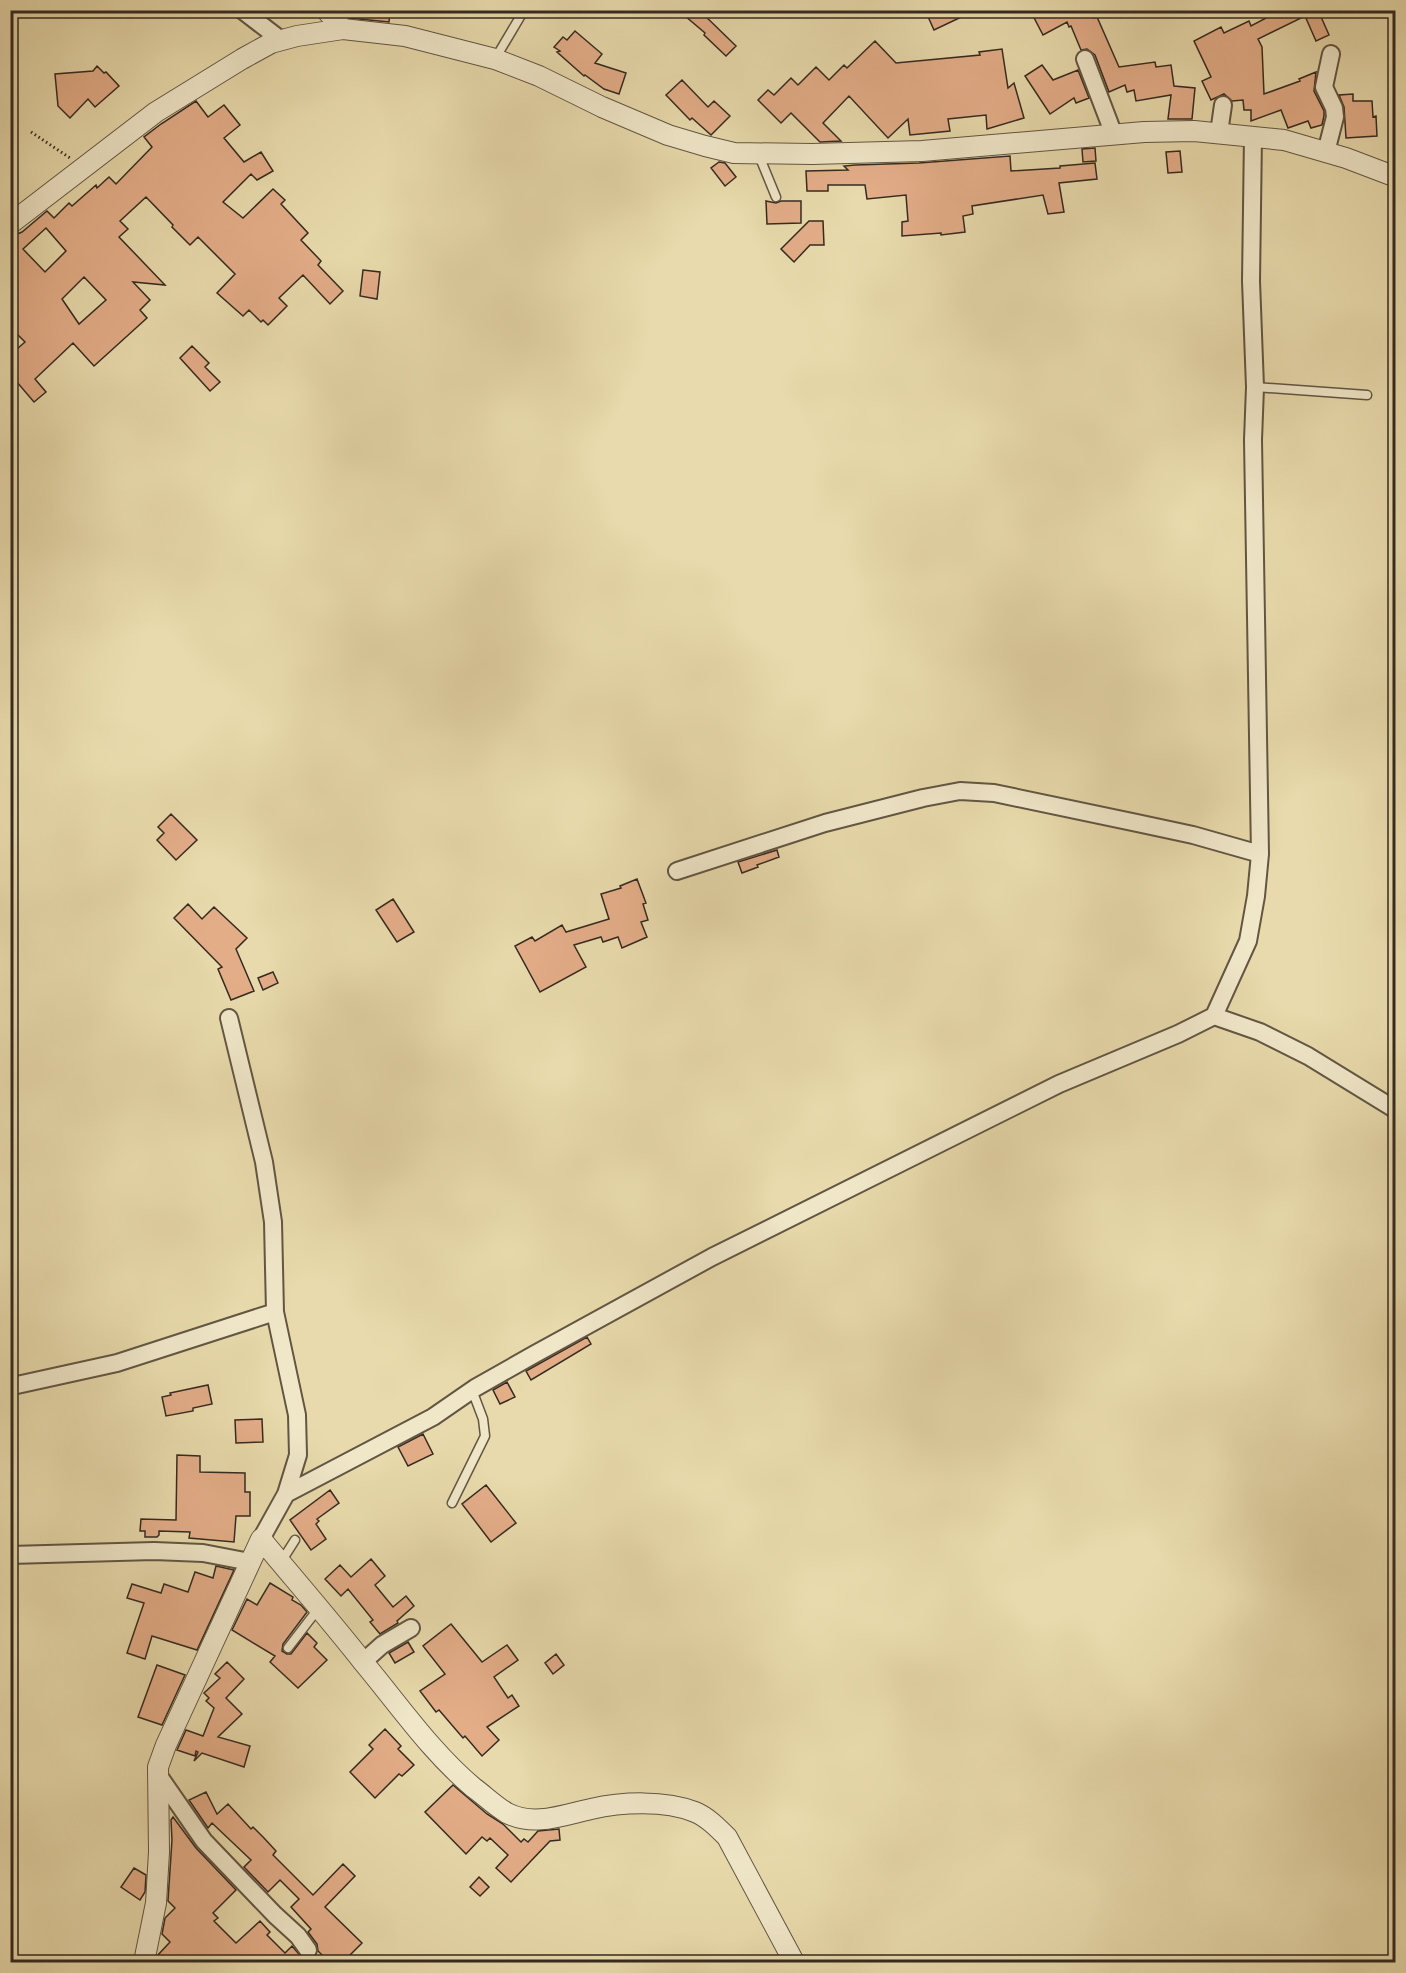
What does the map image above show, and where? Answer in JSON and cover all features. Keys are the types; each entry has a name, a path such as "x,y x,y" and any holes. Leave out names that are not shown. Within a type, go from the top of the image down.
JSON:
{"street":[{"path":"242,10 281,40"},
{"path":"326,10 343,29"},
{"path":"10,224 156,112 242,59 281,40 343,29 405,36 495,59 539,76 602,107 668,135 734,153 812,154 921,151 1144,132 1194,131 1284,140 1326,152 1395,177"},
{"path":"1326,152 1335,117 1334,108 1324,87 1331,54"},
{"path":"1085,59 1114,135"},
{"path":"1219,133 1223,105"},
{"path":"285,1494 433,1417 472,1390 535,1354 744,1241 1059,1084 1214,1016 1248,941 1260,854 1253,440 1255,387 1251,281 1253,136"},
{"path":"677,870 825,824 923,798 960,791 994,793 1137,823 1193,835 1260,854"},
{"path":"1214,1016 1270,1037 1308,1056 1395,1110"},
{"path":"144,1962 156,1903 159,1852 158,1767 261,1539 285,1494 298,1455 297,1414 275,1312 273,1222 264,1162 229,1018"},
{"path":"10,1384 17,1385 117,1363 275,1312"},
{"path":"261,1539 429,1745 458,1775 507,1813 521,1818 541,1821 617,1804 641,1803 694,1812 714,1823 726,1837 794,1962"},
{"path":"10,1554 164,1551 203,1553 250,1563"},
{"path":"363,1662 382,1645 411,1628"},
{"path":"159,1776 204,1841 298,1936 308,1950"}],"lane":[{"path":"495,59 520,17"},
{"path":"129,132 152,102"},
{"path":"758,153 776,197"},
{"path":"1255,387 1366,395"},
{"path":"452,1503 485,1436 483,1419 472,1390"},
{"path":"280,1562 296,1540"},
{"path":"288,1648 319,1608"}],"path":[{"path":"32,132 83,167"}],"building":[{"path":"347,10 390,10 389,22 349,18"},
{"path":"678,10 699,10 736,46 726,56 704,35 705,33"},
{"path":"925,10 976,10 934,30"},
{"path":"1030,10 1091,10 1094,18 1097,17 1119,67 1155,62 1156,67 1171,65 1174,86 1195,88 1192,119 1168,119 1171,95 1136,101 1134,90 1127,92 1125,85 1109,92 1095,55 1087,49 1081,50 1071,26 1069,27 1067,22 1043,35"},
{"path":"1281,10 1318,10 1329,35 1316,41 1305,16 1258,39 1262,47 1264,94 1300,81 1299,79 1316,72 1314,91 1324,111 1322,125 1311,128 1308,121 1288,128 1281,110 1251,121 1251,110 1244,110 1243,100 1232,101 1224,94 1211,100 1202,81 1211,77 1194,41 1221,27 1224,33 1249,21 1251,26"},
{"path":"575,31 602,54 595,63 626,73 619,94 604,89 584,76 557,52 560,51 554,47 563,37 567,40"},
{"path":"875,41 896,63 980,55 979,52 1002,49 1008,88 1014,83 1024,118 987,129 986,115 948,119 950,131 910,135 908,119 888,138 849,96 823,123 841,141 820,142 791,113 781,123 758,100 768,90 774,95 791,78 798,85 816,67 829,80 844,65 847,68"},
{"path":"1042,65 1053,80 1078,70 1089,98 1076,103 1074,98 1050,114 1025,76"},
{"path":"97,66 119,86 95,107 88,99 70,118 58,106 55,74 93,71"},
{"path":"682,80 708,107 714,101 730,116 711,135 692,118 690,120 666,95"},
{"path":"1353,94 1353,101 1372,101 1373,117 1376,116 1377,136 1346,138 1344,107 1339,95"},
{"path":"196,101 208,117 224,105 240,125 224,138 244,162 261,152 273,171 257,180 251,174 223,202 243,218 273,189 285,200 281,204 308,233 301,240 321,261 318,265 343,291 330,304 303,275 279,298 287,306 268,325 263,320 261,322 249,310 243,316 217,293 235,274 198,237 190,245 146,197 120,221 128,229 119,237 165,285 133,282 150,300 140,310 147,318 94,366 73,343 35,379 46,392 34,402 10,374 10,355 25,342 10,327 10,237 22,232 47,211 54,218 69,203 72,206 109,177 116,184 152,147 144,137","holes":["46,228 66,251 45,272 23,249","84,277 106,300 79,324 62,299"]},
{"path":"1095,148 1096,161 1083,162 1082,149"},
{"path":"1180,151 1182,172 1168,173 1166,152"},
{"path":"1010,156 1011,171 1095,163 1097,179 1059,183 1064,212 1048,214 1043,195 972,206 973,214 963,216 965,232 941,235 941,233 902,236 902,222 908,221 906,195 867,199 865,185 828,185 828,191 807,191 806,171 848,170 844,166 855,165"},
{"path":"719,162 725,163 736,177 725,186 711,168"},
{"path":"766,201 776,203 801,201 801,223 767,224"},
{"path":"809,221 823,221 824,245 810,245 794,262 781,249"},
{"path":"363,270 380,272 377,299 360,296"},
{"path":"192,346 209,363 205,367 220,382 210,391 180,358"},
{"path":"171,814 197,840 176,860 157,840 164,833 158,827"},
{"path":"777,850 779,857 742,873 738,862"},
{"path":"637,879 646,903 643,904 648,920 641,922 647,937 622,948 618,937 603,942 601,937 574,945 586,967 540,992 515,946 532,937 535,941 562,925 566,932 609,919 601,894 621,888 620,886"},
{"path":"393,899 414,932 397,942 376,910"},
{"path":"188,904 202,919 214,907 247,938 236,949 254,991 231,1000 218,969 222,967 174,918"},
{"path":"273,972 278,983 263,990 258,978"},
{"path":"587,1337 591,1344 531,1380 526,1371"},
{"path":"507,1382 515,1397 500,1404 493,1390"},
{"path":"208,1385 212,1404 193,1408 193,1411 166,1416 162,1397 171,1395 170,1393"},
{"path":"262,1419 263,1442 236,1443 235,1420"},
{"path":"423,1434 433,1454 408,1466 398,1447"},
{"path":"177,1455 200,1456 200,1472 245,1473 245,1492 250,1492 250,1516 236,1516 234,1542 189,1538 190,1532 159,1531 157,1537 145,1537 145,1531 140,1531 141,1519 176,1520"},
{"path":"486,1485 516,1523 491,1542 462,1504"},
{"path":"330,1490 339,1503 317,1519 319,1521 316,1524 326,1539 311,1550 290,1520"},
{"path":"371,1559 385,1576 375,1585 393,1607 406,1596 414,1606 397,1621 398,1623 380,1634 370,1622 373,1620 348,1589 341,1596 325,1579 340,1565 351,1577"},
{"path":"216,1566 234,1570 197,1650 152,1636 145,1659 127,1653 144,1603 127,1598 132,1584 161,1593 164,1584 188,1592 195,1572 213,1578"},
{"path":"270,1583 293,1597 292,1600 307,1612 283,1644 282,1651 291,1654 307,1633 317,1643 314,1647 327,1660 298,1688 270,1662 275,1656 232,1630 247,1599 257,1605"},
{"path":"451,1624 482,1662 507,1645 518,1660 494,1677 508,1698 512,1695 519,1706 487,1727 499,1740 482,1756 439,1710 436,1712 420,1691 445,1674 423,1646"},
{"path":"408,1642 414,1652 395,1663 389,1653"},
{"path":"556,1654 564,1665 553,1674 545,1663"},
{"path":"227,1662 244,1679 226,1698 242,1714 218,1737 250,1746 244,1767 202,1753 194,1761 198,1752 196,1751 195,1756 177,1750 186,1730 203,1736 214,1708 206,1701 209,1698 204,1693 220,1678 215,1674"},
{"path":"157,1665 185,1675 162,1725 138,1717"},
{"path":"385,1729 401,1746 398,1749 414,1765 402,1776 399,1774 375,1798 350,1772 373,1749 369,1745"},
{"path":"453,1785 487,1814 503,1824 521,1842 524,1839 528,1842 538,1831 559,1829 560,1840 550,1841 511,1882 496,1868 508,1855 490,1838 487,1841 482,1837 466,1854 425,1812"},
{"path":"206,1792 217,1814 228,1804 251,1829 253,1827 264,1838 276,1851 273,1855 313,1895 343,1864 355,1876 325,1907 362,1943 343,1962 329,1962 318,1951 317,1944 308,1932 311,1929 291,1907 299,1899 280,1880 268,1892 244,1867 251,1860 212,1823 208,1828 189,1800"},
{"path":"173,1817 196,1848 236,1890 213,1913 218,1918 214,1921 236,1943 260,1921 270,1932 267,1935 285,1953 292,1946 304,1960 301,1962 156,1962 158,1955 170,1942 162,1934 165,1918 175,1908 168,1901 171,1820"},
{"path":"134,1868 146,1875 145,1892 140,1900 121,1887"},
{"path":"479,1877 489,1887 480,1896 470,1887"}]}
